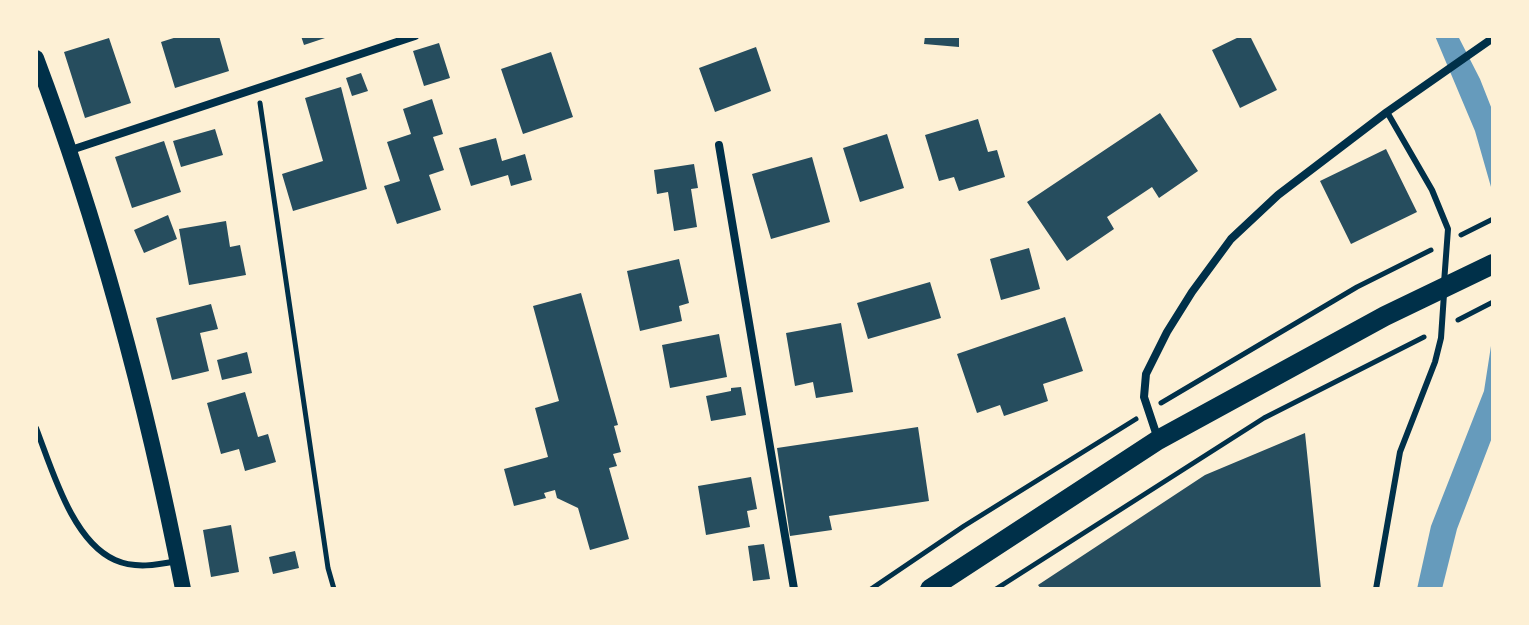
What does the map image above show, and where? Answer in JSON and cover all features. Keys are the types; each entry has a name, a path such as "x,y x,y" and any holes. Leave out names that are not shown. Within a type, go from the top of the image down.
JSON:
{"main road":[{"path":"36,58 71,150 138,383 183,589"},
{"path":"930,589 1158,440 1385,316 1493,264"}],"street":[{"path":"71,150 415,36"},
{"path":"1158,440 1144,397 1146,374 1192,292 1231,239 1278,195 1387,112 1491,39"},
{"path":"719,145 794,589"}],"lane":[{"path":"1376,589 1400,452 1435,362 1441,338 1448,229 1432,190 1387,112"},
{"path":"36,428 65,500 85,536 115,560 151,566 177,561"}],"path":[{"path":"258,86 328,568 334,589"},
{"path":"1452,239 1493,219"},
{"path":"871,589 964,526 1148,411 1357,287 1439,246"},
{"path":"996,589 1264,418 1393,353"}],"water":[{"path":"1435,36 1458,36 1493,112 1493,194 1475,131"},
{"path":"1493,333 1493,435 1457,529 1442,589 1417,589 1431,526 1484,391"}],"building":[{"path":"180,36 219,36 229,71 175,88 161,42"},
{"path":"301,36 328,36 328,37 304,45"},
{"path":"925,36 959,36 959,47 924,44"},
{"path":"1241,36 1250,36 1277,90 1240,108 1212,50"},
{"path":"109,38 131,103 85,118 64,52"},
{"path":"439,43 450,78 424,86 413,51"},
{"path":"756,47 771,91 715,112 699,68"},
{"path":"551,52 573,117 523,134 501,69"},
{"path":"361,73 368,91 352,96 346,78"},
{"path":"341,87 367,189 293,211 282,174 323,161 305,98"},
{"path":"432,99 443,134 433,137 444,170 429,175 441,210 397,224 384,186 400,181 387,142 411,134 403,109"},
{"path":"1160,113 1198,171 1159,198 1152,187 1107,217 1114,229 1067,261 1027,202"},
{"path":"978,119 988,152 997,150 1005,177 959,191 954,177 939,181 925,135"},
{"path":"215,129 223,155 181,167 173,141"},
{"path":"887,134 904,188 860,202 843,148"},
{"path":"496,138 502,161 525,154 532,180 511,186 508,175 471,186 459,148"},
{"path":"164,141 181,192 132,208 115,157"},
{"path":"1386,149 1417,212 1351,244 1320,181"},
{"path":"812,157 830,222 771,239 752,174"},
{"path":"694,164 698,188 691,189 697,227 674,231 668,192 657,194 654,170"},
{"path":"168,215 177,239 144,253 134,230"},
{"path":"226,221 230,247 240,245 246,275 189,285 179,229"},
{"path":"1029,248 1040,289 1001,300 990,259"},
{"path":"679,259 689,303 679,306 682,321 640,331 627,271"},
{"path":"930,282 941,318 868,339 857,303"},
{"path":"581,293 618,425 614,426 621,452 613,454 617,466 609,468 629,539 590,550 578,508 557,498 555,490 544,493 546,498 514,506 504,469 548,457 535,408 559,401 533,306"},
{"path":"211,304 218,329 200,333 209,371 172,380 156,318"},
{"path":"1065,317 1083,371 1043,384 1048,401 1004,416 1000,405 977,413 957,354"},
{"path":"841,323 853,392 816,398 813,382 795,386 786,333"},
{"path":"719,334 727,377 670,388 662,345"},
{"path":"247,352 252,373 222,380 217,360"},
{"path":"741,387 746,415 711,421 706,396"},
{"path":"245,392 258,437 268,434 276,462 245,471 239,449 221,454 207,403"},
{"path":"918,427 929,501 829,516 832,530 790,536 777,448"},
{"path":"1305,433 1321,589 1041,589 1038,585 1205,475"},
{"path":"751,477 757,509 747,511 750,527 706,535 698,486"},
{"path":"231,525 239,572 211,577 203,530"},
{"path":"764,544 770,579 753,581 748,546"},
{"path":"295,551 299,568 273,574 269,557"}]}
